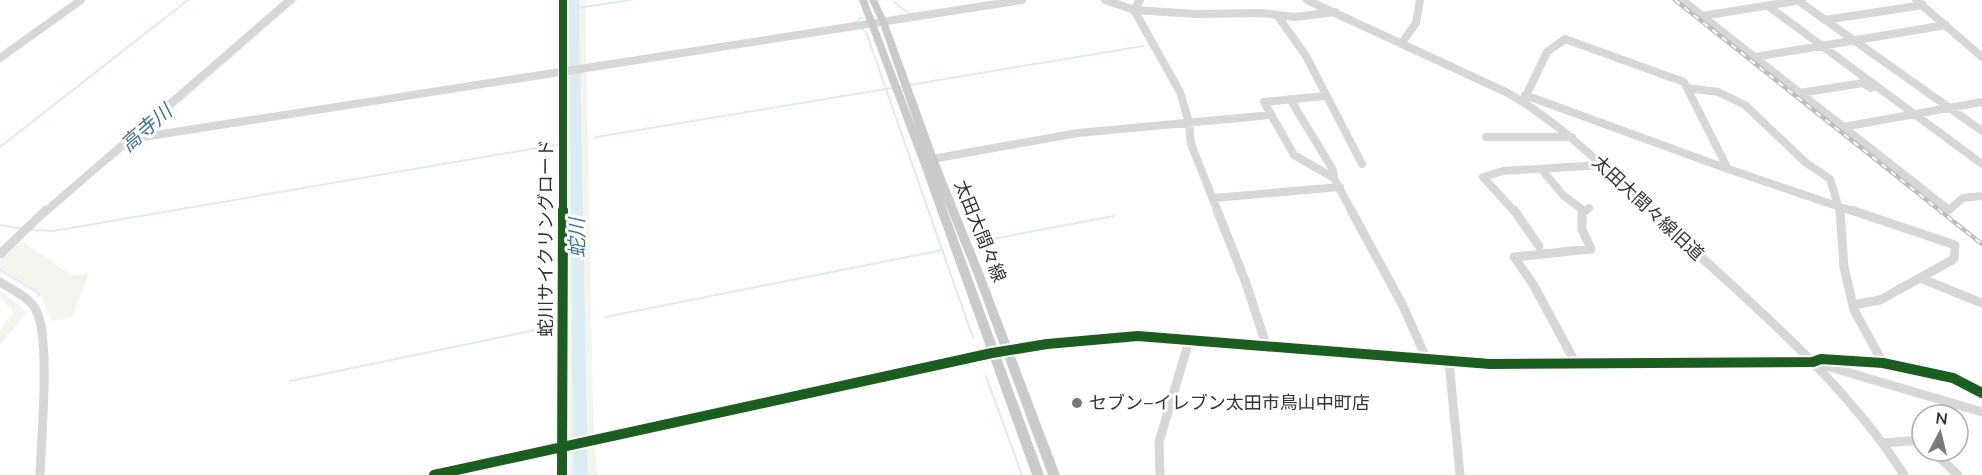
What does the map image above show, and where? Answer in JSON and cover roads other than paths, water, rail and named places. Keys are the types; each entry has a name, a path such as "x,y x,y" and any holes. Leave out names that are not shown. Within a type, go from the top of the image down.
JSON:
{"main road":[{"name":"太田大間々線","path":"863,0 878,22 1054,475"},
{"name":"太田大間々線","path":"873,0 878,22 992,353 1038,475"}],"street":[{"path":"0,58 81,0"},
{"path":"0,254 56,201 290,0"},
{"path":"130,139 1022,0"},
{"path":"1105,0 1134,10 1204,14 1261,13 1302,17 1335,12"},
{"path":"1140,0 1134,10 1138,23 1174,79 1190,123 1191,144 1246,283 1263,338 1263,347"},
{"name":"太田大間々線旧道","path":"1307,0 1524,98 1572,137 1813,362 1982,412"},
{"path":"1401,44 1416,23 1420,0"},
{"path":"1682,0 1949,210 1963,198 1982,196"},
{"path":"1702,16 1799,0 1982,131"},
{"path":"1916,0 1982,57"},
{"path":"1767,4 1982,170"},
{"path":"1825,20 1923,5"},
{"path":"1277,15 1306,56 1362,164"},
{"path":"1755,57 1946,26"},
{"path":"1728,170 1684,82 1565,39 1547,52 1524,98 1728,170 1839,208 1955,245 1953,259 1880,300 1853,305"},
{"path":"1800,93 1863,83 1982,164"},
{"path":"1687,88 1718,92 1750,108 1805,162 1828,177 1839,208 1844,267 1853,305 1883,363"},
{"path":"1325,96 1264,102 1294,155 1334,178 1340,187 1403,306 1427,360"},
{"path":"1290,99 1333,170 1334,178"},
{"path":"1843,127 1982,102"},
{"path":"932,159 1078,133 1271,115"},
{"path":"1486,137 1572,137"},
{"path":"1539,246 1513,208 1483,177 1496,171 1602,165"},
{"path":"1542,170 1552,184 1586,209 1582,229 1591,249 1514,257 1533,284 1575,362"},
{"path":"1214,198 1340,187"},
{"path":"1920,278 1982,303"},
{"path":"0,282 28,300 36,310 41,325 44,351 40,475"},
{"path":"434,475 992,353 1103,337 1138,336 1449,362 1516,365 1575,362 1813,362 1821,359 1883,363 1953,378 1982,393"},
{"path":"1160,475 1159,442 1189,340"},
{"path":"1449,362 1460,475"},
{"path":"1813,362 1883,442 1904,475"},
{"path":"1883,442 1910,441"},
{"path":"1946,463 1958,475"}],"water":[{"name":"蛇川","path":"569,0 579,0 588,475 573,475"}],"waterway":[{"path":"0,147 188,0"},
{"name":"高寺川","path":"142,134 296,0"},
{"path":"577,8 631,0"},
{"path":"894,2 910,14"},
{"path":"854,23 862,18"},
{"path":"861,28 866,32 886,89"},
{"path":"909,85 1143,46"},
{"path":"886,89 904,86"},
{"path":"596,137 886,89"},
{"path":"886,89 942,250"},
{"name":"高寺川","path":"110,161 133,141"},
{"path":"31,230 53,231 560,144"},
{"path":"982,241 1114,216"},
{"path":"0,225 22,229"},
{"path":"605,317 942,250"},
{"path":"942,250 973,338"},
{"name":"高寺川","path":"0,270 40,294 38,296"},
{"path":"290,381 559,325"},
{"path":"986,376 1022,475"}],"railway":[{"path":"1675,0 1982,244"}],"place":[{"name":"セブン−イレブン太田市鳥山中町店","path":"1077,403"}]}
